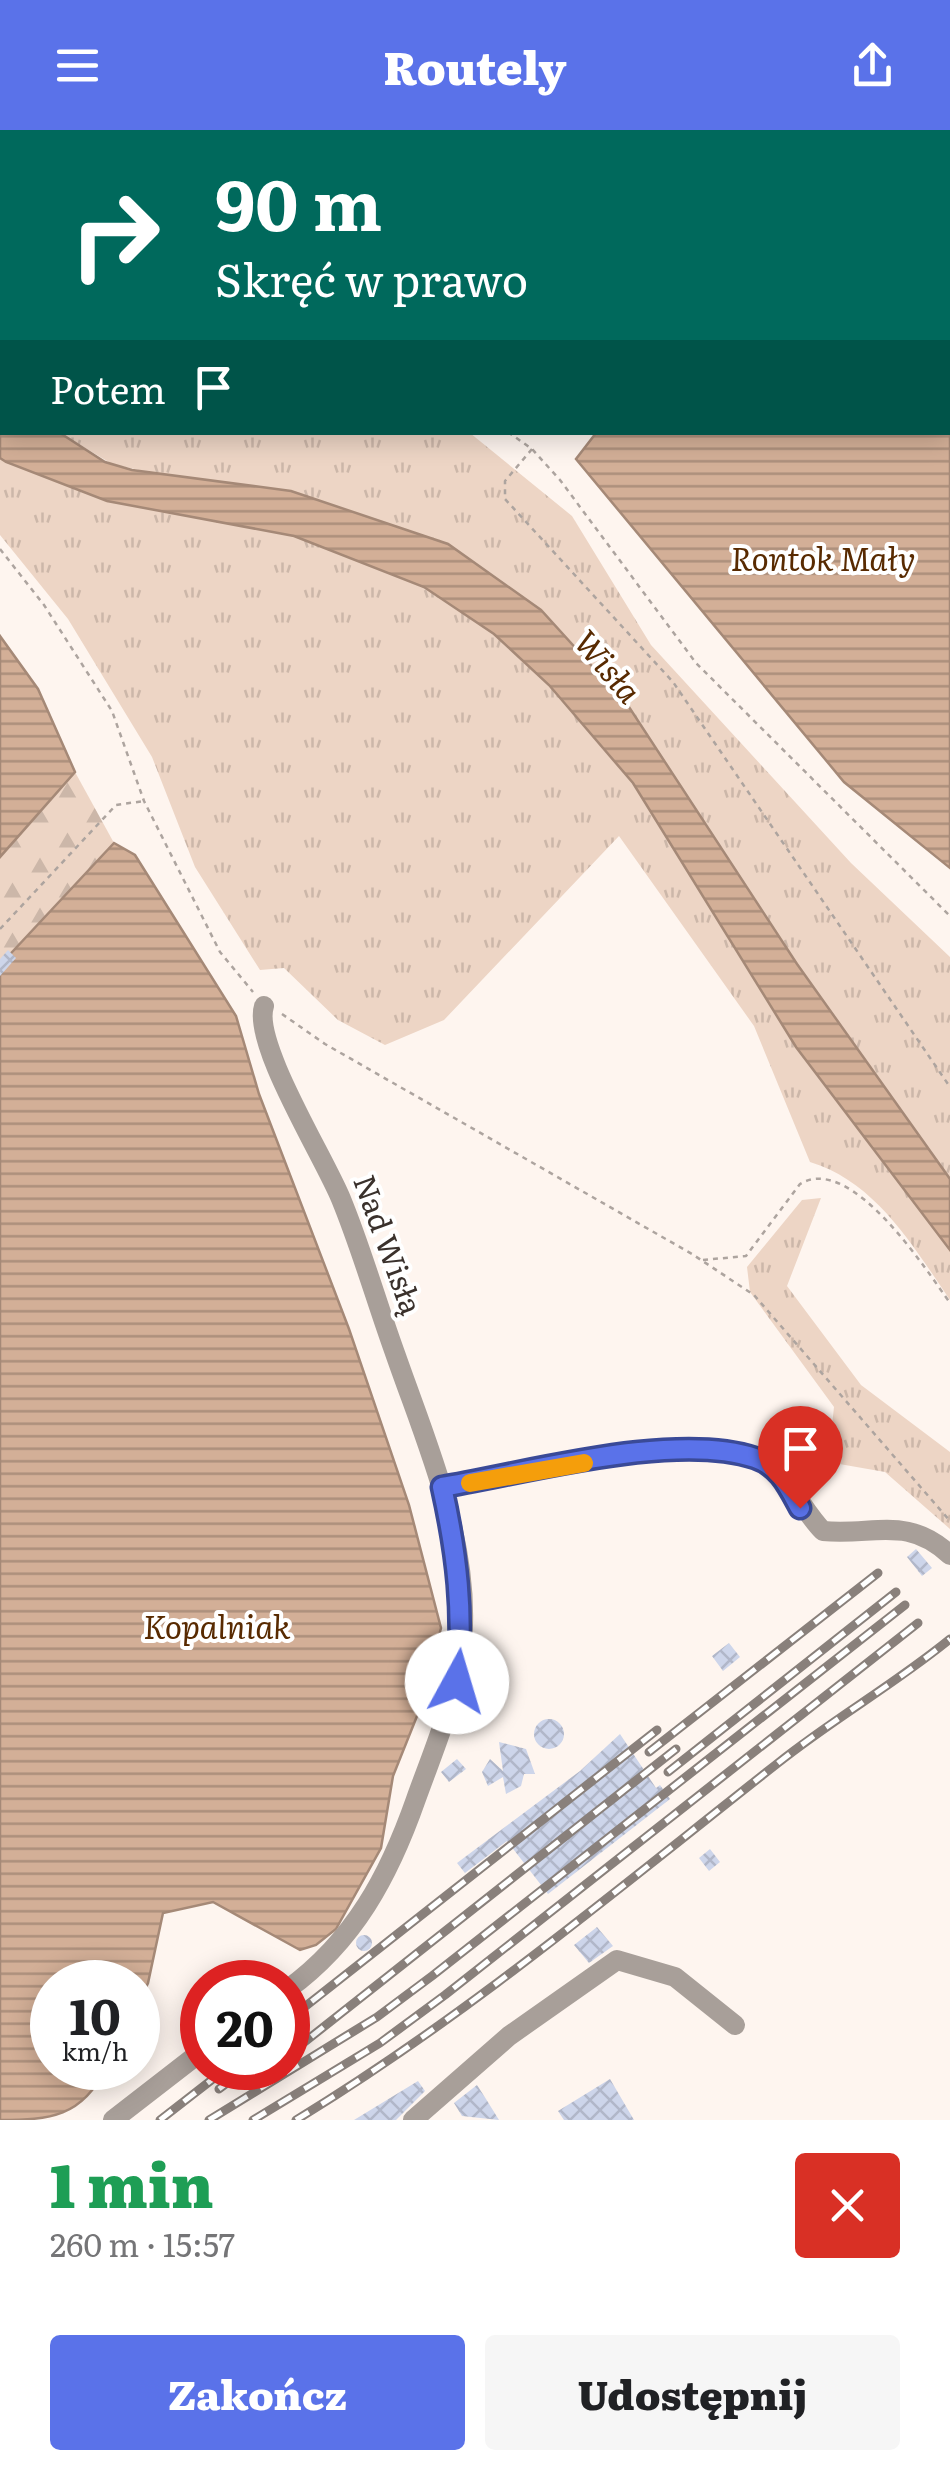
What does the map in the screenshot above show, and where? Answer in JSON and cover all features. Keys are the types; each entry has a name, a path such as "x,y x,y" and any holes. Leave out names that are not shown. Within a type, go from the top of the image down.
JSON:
{"lane":[{"name":"Nad Wisłą","path":"264,1006 259,1020 273,1059 340,1198 442,1487 456,1552 464,1624 457,1682 399,1847 357,1926 310,1969"},
{"path":"442,1487 662,1450 712,1451 756,1458 782,1475 800,1508 823,1531 849,1534 889,1526 932,1539 950,1556"},
{"path":"413,2120 508,2036 617,1960 675,1977 735,2025"},
{"path":"114,2120 180,2069"}],"path":[{"path":"512,435 532,449 606,536 696,663 950,916"},
{"path":"532,449 505,480 505,499 673,682 950,1087"},
{"path":"0,550 44,604 112,712 144,801 220,952 264,1006 701,1260 754,1295 950,1521"},
{"path":"0,930 116,804 144,801"},
{"path":"701,1260 746,1256 800,1184 826,1178 856,1191 886,1220 950,1303"}],"green space":[{"path":"63,435 472,435 572,516 651,645 851,863 950,957 950,1179 797,964 629,707 541,610 448,544 291,491 183,480 112,464"},
{"path":"0,458 107,501 294,536 424,587 494,634 549,685 633,783 796,1047 950,1250 950,1300 907,1238 874,1200 855,1184 810,1162 754,1026 619,836 444,1020 385,1045 338,1020 284,968 260,970 195,867 152,757 68,619 0,535"},
{"path":"75,772 114,843 0,965 0,857"},
{"path":"821,1198 787,1286 861,1385 950,1452 950,1529 885,1472 828,1462 834,1407 750,1292 747,1267 802,1200"}],"water":[{"path":"0,435 63,435 105,462 132,470 291,491 448,544 541,610 629,707 797,964 950,1179 950,1250 796,1047 633,783 549,685 494,634 424,587 294,536 107,501 0,458"},
{"name":"Rontok Mały","path":"594,435 950,435 950,868 844,782 576,459"},
{"path":"0,636 38,689 75,772 0,857"},
{"name":"Kopalniak","path":"114,843 135,855 236,1016 259,1094 349,1329 409,1505 441,1628 419,1711 393,1776 381,1848 336,1929 316,1945 300,1950 213,1902 163,1913 153,1960 30,1960 30,2090 92,2090 63,2112 34,2119 0,2120 0,965"}],"building":[{"path":"8,950 16,958 0,976 0,959"},
{"path":"916,1549 932,1568 922,1576 907,1557"},
{"path":"729,1643 740,1657 723,1671 712,1656"},
{"path":"549,1719 560,1723 564,1734 560,1745 549,1749 538,1745 534,1734 538,1723"},
{"path":"620,1734 656,1788 660,1785 670,1799 548,1894 507,1841 465,1873 457,1863 580,1771"},
{"path":"499,1742 526,1749 535,1774 524,1774 521,1786 506,1794 503,1777 488,1786 482,1772 490,1759 503,1771"},
{"path":"457,1759 466,1769 449,1782 441,1772"},
{"path":"710,1849 720,1862 709,1871 699,1858"},
{"path":"597,1927 613,1946 589,1963 574,1945"},
{"path":"364,1935 372,1943 364,1951 356,1943"},
{"path":"610,2079 634,2120 564,2120 558,2111"},
{"path":"418,2081 425,2091 396,2120 354,2120"},
{"path":"477,2085 499,2120 462,2116 454,2103"}],"railway":[{"path":"649,1752 878,1573"},
{"path":"668,1772 896,1592"},
{"path":"209,2120 377,2017 905,1605"},
{"path":"253,2120 380,2043 445,1995 918,1623"},
{"path":"296,2120 482,1994 799,1747 950,1639"},
{"path":"310,2003 657,1730"},
{"path":"310,2038 676,1749"},
{"path":"160,2120 199,2090"}],"slow traffic":[{"path":"470,1483 584,1463"}],"route":[{"path":"457,1682 464,1624 456,1552 442,1487 662,1450 712,1451 756,1458 782,1475 800,1508"}],"water label":[{"name":"Wisła","path":"607,667"}]}
